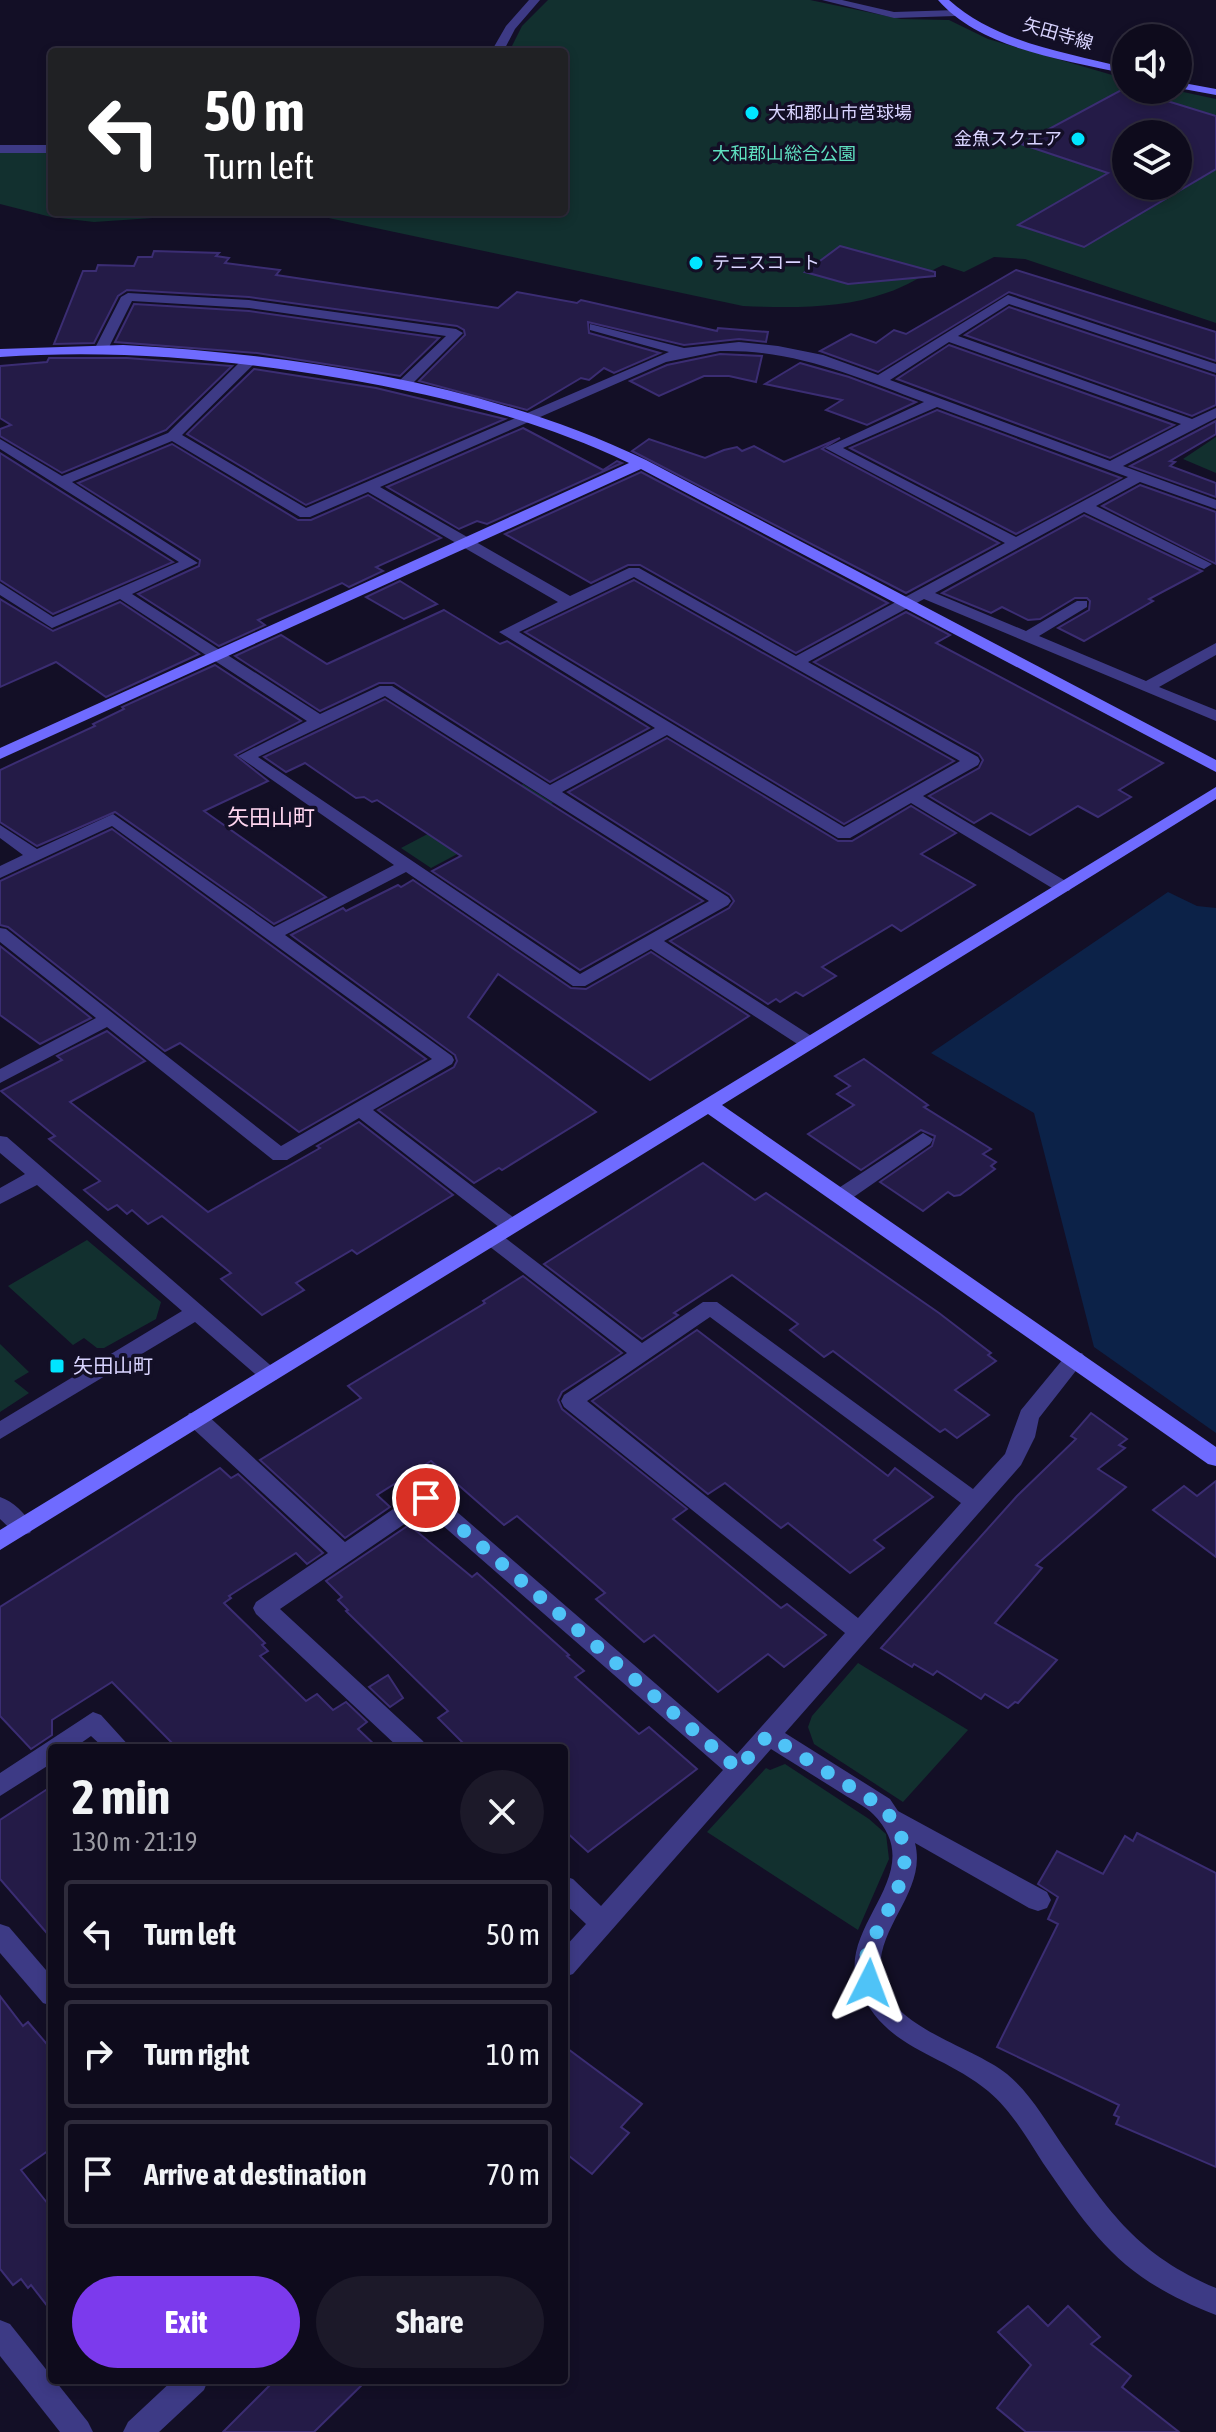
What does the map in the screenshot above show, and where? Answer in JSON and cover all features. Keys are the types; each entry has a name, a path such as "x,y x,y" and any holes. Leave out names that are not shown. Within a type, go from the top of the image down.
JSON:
{"street":[{"path":"499,48 510,28 535,0"},
{"path":"827,0 894,15 956,13"},
{"name":"矢田寺線","path":"943,0 956,13 999,35 1112,67"},
{"path":"1192,88 1216,92"},
{"path":"0,149 48,149"},
{"path":"101,350 128,297 249,304 456,333 403,385"},
{"path":"878,381 1008,299 1216,369"},
{"path":"595,327 682,352"},
{"path":"948,337 1194,424"},
{"path":"173,436 305,514 682,352 735,346 781,348 1216,505"},
{"path":"0,353 171,351 250,360 403,385 530,416 641,463 1216,767"},
{"path":"61,481 173,436 250,360"},
{"path":"936,402 832,448 1016,543"},
{"path":"1111,466 1216,412"},
{"path":"0,443 190,563 52,623 0,588"},
{"path":"0,754 641,463"},
{"path":"796,662 1139,477"},
{"path":"368,486 570,602"},
{"path":"1083,506 1204,564"},
{"path":"634,571 796,662 972,761 844,834 507,632 634,571"},
{"path":"121,593 319,721"},
{"path":"922,593 1216,716"},
{"path":"1026,637 1082,604"},
{"path":"1147,687 1216,648"},
{"path":"386,689 550,792 722,901 579,982 246,756 386,689"},
{"path":"550,792 667,728"},
{"path":"0,1541 1216,792"},
{"path":"911,796 1063,887"},
{"path":"0,873 113,819 445,1060 280,1155 0,933"},
{"path":"0,830 35,856"},
{"path":"272,935 407,865"},
{"path":"652,941 809,1043"},
{"path":"0,1077 108,1019"},
{"path":"708,1105 1216,1458"},
{"path":"360,1109 511,1226"},
{"path":"841,1196 923,1139"},
{"path":"0,1142 269,1375"},
{"path":"0,1197 38,1175"},
{"path":"492,1238 642,1354"},
{"path":"860,1632 572,1401 710,1307 975,1502"},
{"path":"0,1431 196,1312"},
{"path":"568,1961 1013,1459 1024,1437 1029,1416 1075,1358"},
{"path":"197,1419 344,1554"},
{"path":"411,1744 264,1608 426,1498 738,1769"},
{"path":"0,1505 22,1527"},
{"path":"61,1744 93,1722 115,1744"},
{"path":"768,1735 881,1806 895,1820 1038,1900"},
{"path":"2,1780 48,1753"},
{"path":"895,1820 903,1837 906,1862 901,1886 866,1953 869,1983 885,2011 912,2035 995,2080 1017,2102 1096,2216 1127,2251 1165,2279 1216,2302"},
{"path":"568,1891 602,1923"},
{"path":"0,1935 48,1990"},
{"path":"0,2334 78,2432"},
{"path":"138,2432 190,2384"}],"green space":[{"name":"大和郡山総合公園","path":"548,0 810,0 901,19 949,20 988,39 1112,75 1112,104 1192,104 1192,94 1216,99 1216,323 1025,259 994,257 964,272 943,265 893,290 834,305 743,306 319,216 568,216 568,48 511,48 522,26"},
{"path":"0,150 48,150 48,216 182,216 94,222 51,217 0,204"},
{"path":"1216,437 1216,473 1183,459"},
{"path":"523,784 553,803 431,868 401,848"},
{"path":"87,1240 161,1302 156,1319 104,1348 97,1348 84,1338 73,1345 8,1286"},
{"path":"0,1344 29,1372 14,1381 29,1393 0,1412"},
{"path":"858,1663 968,1730 903,1802 814,1744 808,1727 812,1716"},
{"path":"785,1764 869,1819 886,1834 889,1859 858,1930 707,1832 766,1768 770,1770"}],"water":[{"path":"1168,892 1197,906 1216,908 1216,1433 1094,1347 1034,1113 931,1053"}],"building":[{"path":"1112,95 1112,104 1177,104 1216,116 1216,169 1192,183 1192,120 1112,120 1112,200 1164,200 1084,247 1018,225 1108,173 1021,144"},
{"path":"840,246 935,272 935,276 848,284 805,272"},
{"path":"154,251 219,253 216,256 229,258 225,263 280,270 276,275 498,308 517,292 577,303 581,300 717,331 718,328 768,332 766,342 739,339 684,345 588,322 589,333 660,353 614,373 604,368 589,380 581,378 527,410 419,381 465,335 464,330 457,326 249,297 127,290 118,296 94,343 54,344 83,271 96,271 98,265 134,266 138,257 152,257"},
{"path":"1016,270 1216,332 1216,361 1009,292 878,372 820,351 851,334 876,343 894,330 906,334"},
{"path":"134,304 249,311 439,338 400,376 257,353 115,342"},
{"path":"1009,307 1216,376 1216,405 1192,416 965,335"},
{"path":"949,345 1174,425 1110,458 897,379"},
{"path":"720,354 762,356 756,382 729,376 704,376 659,396 630,381 667,365"},
{"path":"49,358 127,358 232,366 166,430 62,473 0,436 0,429 11,425 0,418 0,366 47,362"},
{"path":"800,363 916,402 867,425 826,410 842,400 765,384"},
{"path":"254,369 376,388 505,419 306,505 187,434"},
{"path":"937,410 1121,478 1016,534 850,448"},
{"path":"1216,421 1216,434 1170,461 1175,462 1170,466 1216,483 1216,497 1130,466"},
{"path":"523,428 603,470 617,461 622,463 487,524 477,521 459,529 387,487"},
{"path":"840,438 822,449 999,543 906,593 632,451 649,439 705,458 724,450 737,447 742,451 754,446 784,462"},
{"path":"172,444 298,520 311,520 368,495 441,538 376,567 383,571 349,587 342,583 258,620 265,625 219,646 138,594 199,566 200,560 78,483"},
{"path":"0,453 173,562 53,614 0,580"},
{"path":"641,472 888,603 796,653 640,565 628,565 591,583 505,534"},
{"path":"1140,485 1216,512 1216,564 1102,506"},
{"path":"1084,515 1202,571 1149,599 1153,601 1084,641 1058,628 1089,610 1090,601 1087,598 1075,598 1040,619 1028,620 1002,607 991,613 942,593"},
{"path":"634,580 954,761 844,824 525,632"},
{"path":"400,581 437,604 404,619 366,597"},
{"path":"0,599 53,631 120,602 199,654 106,697 56,662 0,687"},
{"path":"444,610 500,644 507,641 649,728 550,782 394,683 379,683 320,711 235,656 281,635 327,664"},
{"path":"906,612 950,635 936,643 1163,763 1119,790 1131,797 1098,817 1078,806 1030,835 991,813 974,823 929,796 979,768 983,760 979,754 814,662"},
{"path":"215,665 301,721 235,755 268,781 204,811 326,897 274,924 115,812 37,846 0,822 0,770 95,726 93,724 124,709 122,707"},
{"path":"385,699 703,901 580,970 432,871 461,856 377,800 372,802 364,797 356,798 305,763 286,772 264,757"},
{"path":"667,738 838,841 852,841 911,806 956,833 921,854 975,885 901,931 892,925 822,967 836,976 803,996 796,992 780,1002 776,999 768,1004 670,941 729,908 734,901 730,895 568,792"},
{"path":"112,829 426,1059 299,1132 180,1043 165,1051 8,927 0,925 0,881"},
{"path":"413,880 571,988 586,989 651,952 749,1016 650,1080 498,974 468,1017 596,1112 502,1170 499,1168 474,1183 378,1110 454,1067 457,1061 455,1055 291,935 343,908 346,911"},
{"path":"0,946 91,1018 40,1044 0,1015"},
{"path":"107,1031 145,1061 70,1102 208,1212 359,1122 453,1195 357,1254 352,1250 296,1283 304,1290 262,1315 221,1279 231,1273 162,1216 148,1224 132,1210 127,1214 117,1205 108,1210 84,1190 100,1181 49,1139 55,1136 1,1091 62,1060 57,1056"},
{"path":"864,1059 928,1105 924,1107 991,1149 983,1154 996,1162 991,1166 995,1169 960,1195 954,1196 948,1192 923,1211 880,1182 932,1146 935,1136 921,1130 861,1170 808,1134 854,1105 837,1094 850,1086 835,1076"},
{"path":"703,1163 755,1200 766,1193 939,1313 991,1353 988,1355 996,1361 955,1390 989,1415 957,1438 945,1429 940,1432 833,1351 824,1357 790,1330 798,1324 732,1275 674,1313 678,1315 642,1339 544,1264"},
{"path":"523,1276 622,1353 562,1392 558,1400 562,1409 687,1509 673,1519 781,1608 787,1604 826,1635 784,1667 768,1654 718,1692 654,1635 644,1642 596,1599 605,1593 517,1516 504,1525 431,1461 377,1495 390,1507 345,1538 260,1460 361,1398 348,1386 485,1303 483,1301"},
{"path":"697,1330 888,1476 895,1468 933,1497 874,1540 884,1548 850,1573 788,1523 781,1528 725,1483 708,1494 592,1401"},
{"path":"1091,1413 1127,1439 1119,1445 1125,1448 1098,1469 1126,1487 1036,1565 1042,1568 995,1623 1057,1660 1018,1703 1008,1708 985,1694 981,1699 937,1671 933,1675 914,1664 912,1667 881,1648 1017,1496 1076,1439 1071,1436"},
{"path":"220,1468 231,1478 238,1474 323,1553 307,1564 296,1553 229,1596 231,1598 224,1603 265,1643 262,1645 268,1651 260,1656 306,1701 317,1694 333,1710 346,1702 367,1722 358,1729 374,1744 173,1744 112,1682 52,1720 52,1735 31,1749 0,1716 0,1607"},
{"path":"1216,1481 1216,1557 1153,1510 1184,1486 1197,1496"},
{"path":"409,1525 472,1577 477,1573 569,1655 584,1671 575,1677 639,1734 649,1727 697,1769 588,1852 568,1834 568,1744 464,1744 438,1718 448,1711 346,1611 338,1600 342,1597 326,1581"},
{"path":"388,1675 403,1698 390,1707 369,1687"},
{"path":"48,1789 48,1934 0,1879 0,1820"},
{"path":"1137,1833 1216,1873 1216,2167 1116,2124 1119,2117 1114,2115 1119,2105 997,2047 1058,1924 1048,1919 1058,1897 1038,1884 1057,1851 1103,1874 1125,1836 1133,1841"},
{"path":"0,1996 23,2026 28,2022 48,2045 48,2151 21,2170 48,2204 48,2307 31,2285 28,2288 21,2279 13,2285 0,2269"},
{"path":"568,2049 642,2104 621,2127 629,2133 592,2174 568,2155"},
{"path":"1028,2306 1048,2326 1068,2306 1100,2337 1091,2344 1131,2376 1122,2387 1179,2432 1026,2432 997,2408 1031,2365 998,2332"},
{"path":"271,2384 363,2384 314,2432 223,2432"}],"place":[{"name":"大和郡山市営球場","path":"752,113"},
{"name":"金魚スクエア","path":"1078,139"},
{"name":"テニスコート","path":"696,263"},
{"name":"矢田山町","path":"57,1366"}],"district":[{"name":"矢田山町","path":"271,817"}],"route":[{"path":"426,1498 738,1769 768,1735 881,1806 895,1820 903,1837 906,1862 901,1886 866,1953 869,1983"}]}
